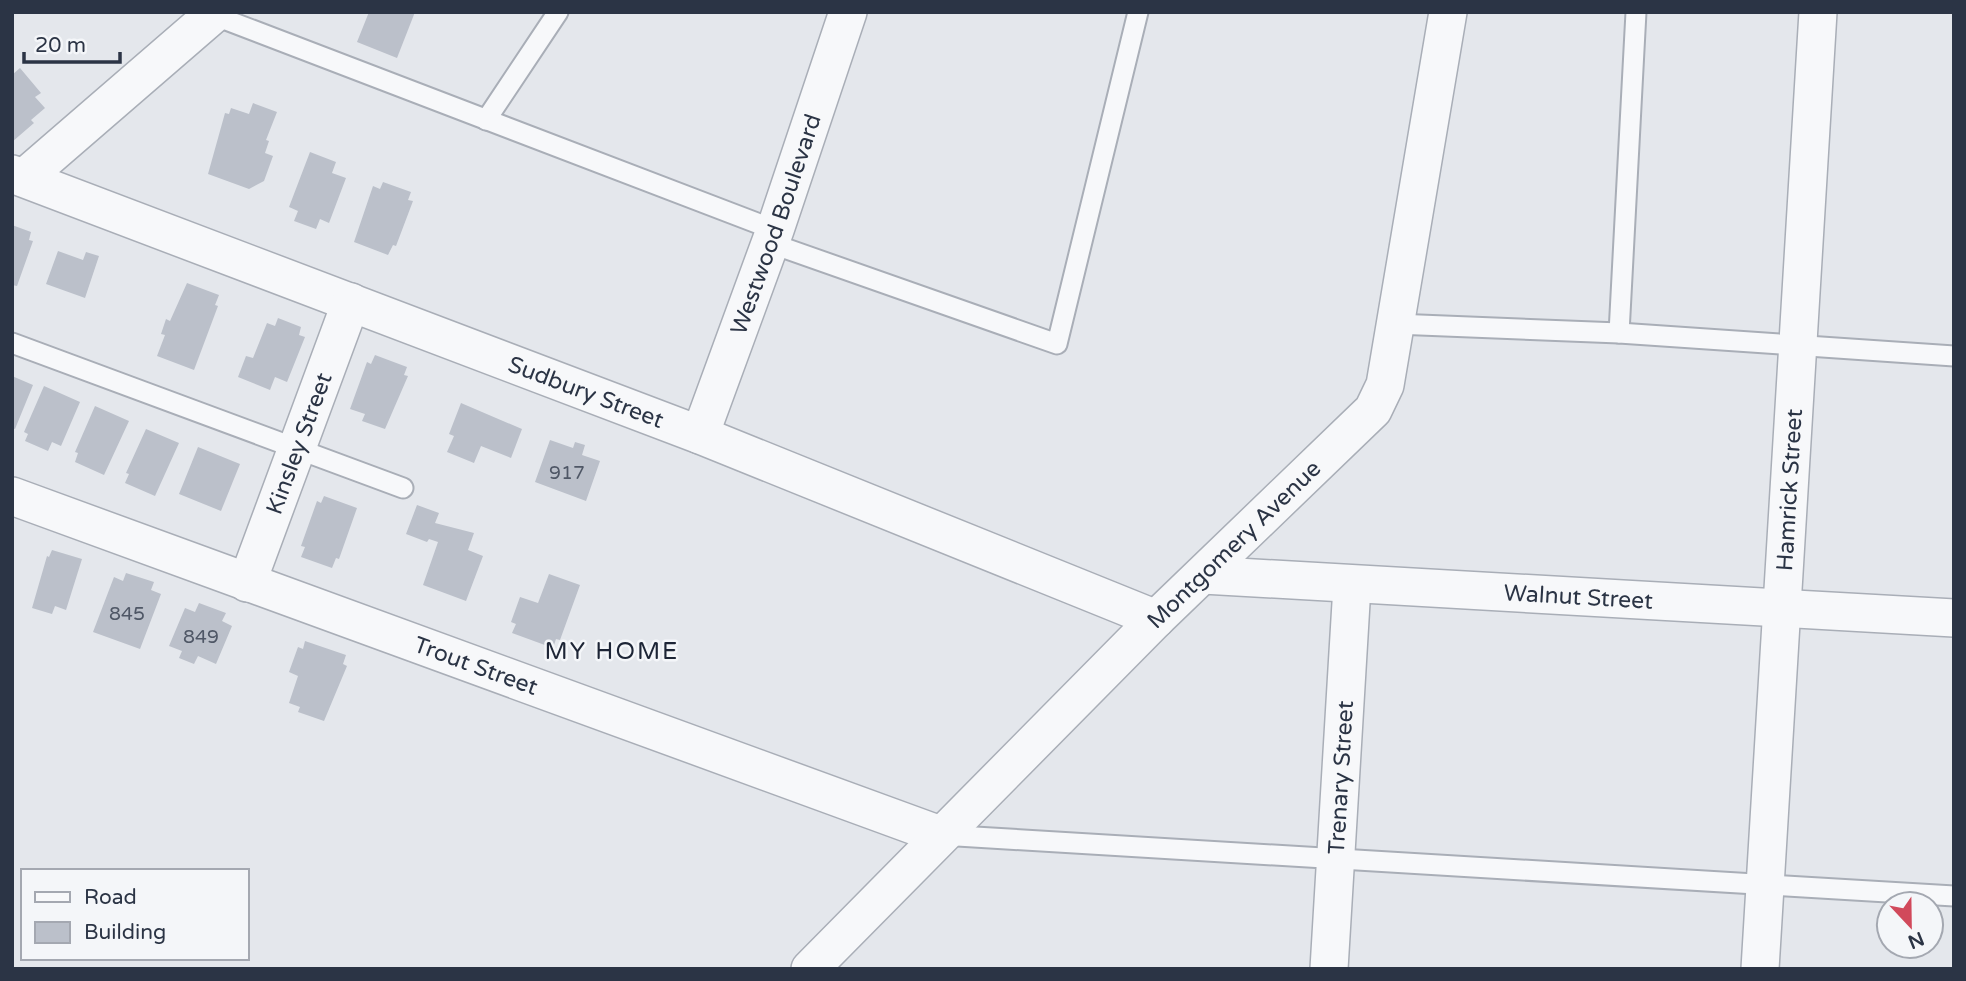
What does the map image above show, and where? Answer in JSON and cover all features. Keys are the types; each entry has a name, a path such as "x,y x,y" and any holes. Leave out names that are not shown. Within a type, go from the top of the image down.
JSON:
{"street":[{"name":"Westwood Boulevard","path":"700,435 773,237 848,12"},
{"name":"Montgomery Avenue","path":"810,969 1156,619 1373,410 1385,385 1448,12"},
{"name":"Hamrick Street","path":"1760,969 1818,12"},
{"path":"18,176 214,14"},
{"name":"Sudbury Street","path":"18,176 700,435 1156,619"},
{"name":"Kinsley Street","path":"247,583 351,302"},
{"name":"Trout Street","path":"12,496 940,835"},
{"name":"Walnut Street","path":"1203,575 1352,586 1954,618"},
{"name":"Trenary Street","path":"1329,969 1352,586"}],"lane":[{"path":"485,120 558,12"},
{"path":"214,14 773,237 1057,344 1138,12"},
{"path":"1619,333 1636,12"},
{"path":"1395,324 1619,333 1954,356"},
{"path":"12,343 403,488"},
{"path":"940,835 1954,896"}],"building":[{"path":"369,12 415,12 397,58 357,42"},
{"path":"20,68 41,93 35,97 45,108 31,120 34,123 12,142 12,75"},
{"path":"253,103 277,112 266,140 269,141 265,153 273,156 264,181 249,189 208,174 225,113 229,114 231,108 249,114"},
{"path":"310,152 336,162 332,173 346,178 329,223 320,219 316,229 294,221 298,211 289,207"},
{"path":"383,182 411,192 408,200 413,201 396,246 393,245 388,255 354,242 373,186 380,189"},
{"path":"12,225 31,232 29,240 33,241 17,286 12,285"},
{"path":"58,251 83,260 86,252 99,256 85,298 46,284"},
{"path":"187,283 219,295 215,305 218,306 194,370 157,356 165,335 161,334 166,319 170,321"},
{"path":"278,318 301,327 299,335 305,337 287,382 275,377 270,390 238,377 246,356 253,358 267,323 275,326"},
{"path":"375,355 407,367 404,375 408,376 385,429 362,421 365,414 350,409 367,362 371,364"},
{"path":"12,376 33,385 15,429 12,428"},
{"path":"44,386 80,402 61,446 52,442 48,451 25,441 28,434 24,432"},
{"path":"461,403 522,429 511,458 481,446 474,463 447,452 454,436 449,434"},
{"path":"95,406 129,421 104,475 75,462 78,453 75,452"},
{"path":"146,429 179,443 155,496 125,483 129,474 126,473"},
{"path":"550,440 573,448 575,442 585,445 582,455 600,461 586,501 535,482"},
{"path":"198,447 240,464 221,511 179,494"},
{"path":"324,496 357,508 339,559 336,558 332,568 301,557 305,547 301,546 317,501 321,503"},
{"path":"417,505 439,513 435,523 474,533 468,550 483,556 466,601 423,585 438,542 429,539 427,542 406,534"},
{"path":"52,550 82,559 66,610 55,606 52,614 32,608 47,556 49,557"},
{"path":"126,573 154,582 151,590 161,594 140,649 93,632 114,577 123,581"},
{"path":"549,574 580,585 560,640 556,639 553,648 512,633 516,624 511,622 520,597 538,603"},
{"path":"199,603 226,613 222,621 232,626 216,664 198,656 194,664 179,658 182,651 169,646 185,608 195,612"},
{"path":"305,641 346,655 343,664 347,666 324,721 298,712 300,707 289,703 298,676 289,672 298,647 303,649"}],"district":[{"name":"MY HOME","path":"612,651"}]}
